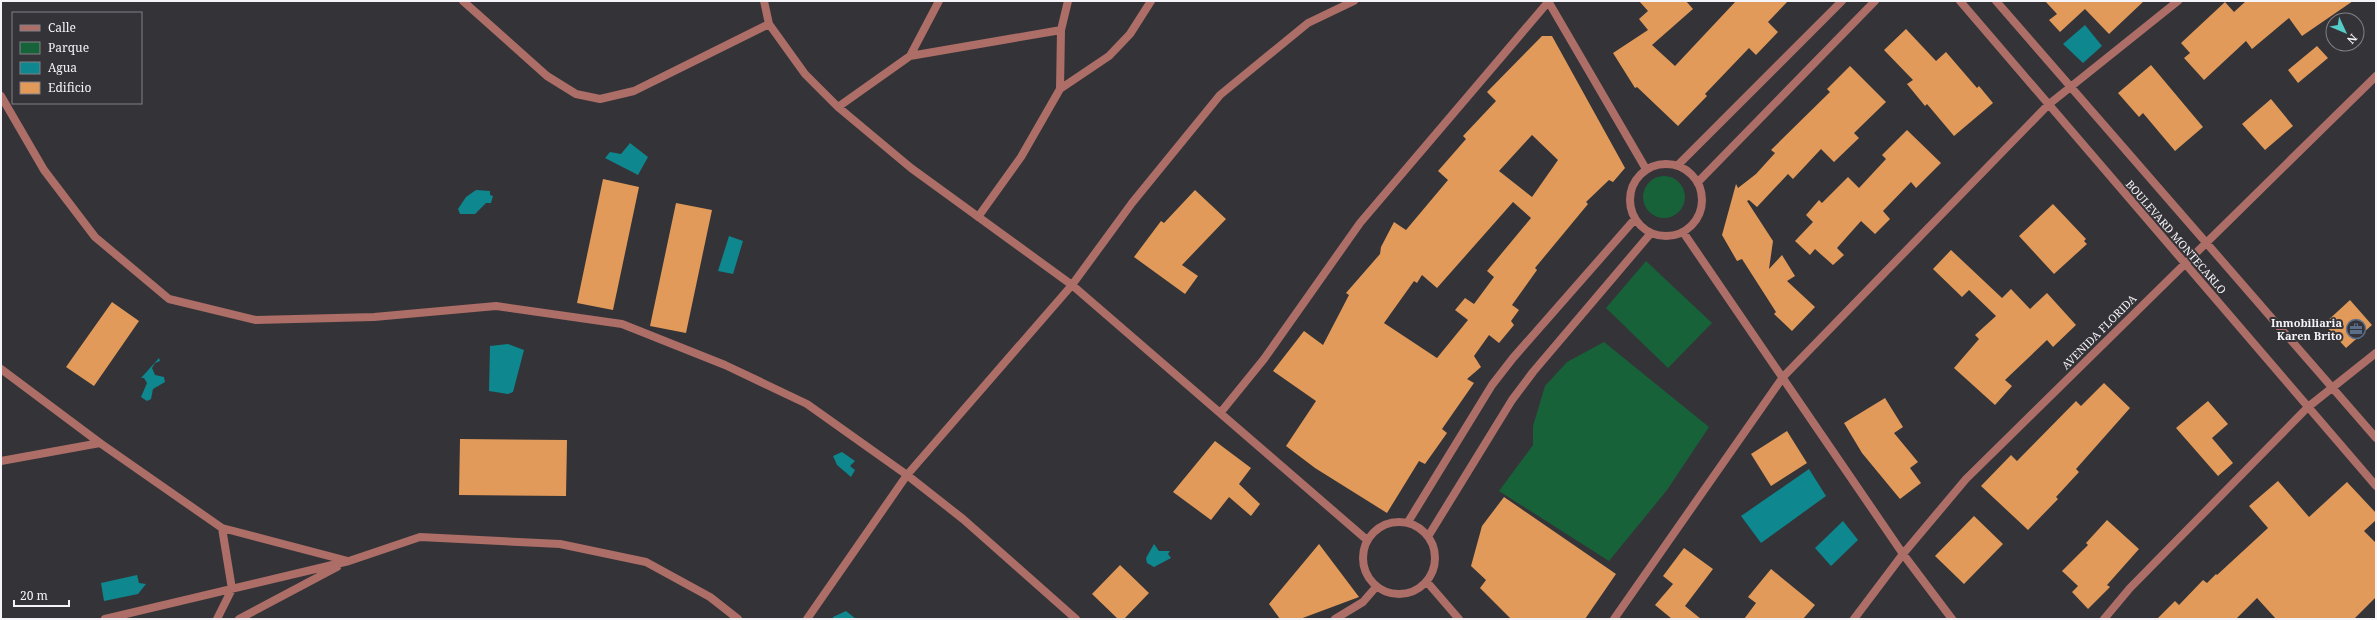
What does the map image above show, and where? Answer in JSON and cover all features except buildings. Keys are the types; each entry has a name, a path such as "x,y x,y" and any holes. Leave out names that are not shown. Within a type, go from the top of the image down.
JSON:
{"street":[{"path":"463,1 547,76 576,94 600,99 634,91 769,24"},
{"path":"764,1 769,24 805,74 838,107 911,168 1072,285 1221,412 1367,540"},
{"path":"910,56 939,1"},
{"path":"1060,89 1061,30 1068,1"},
{"path":"978,217 1021,157 1060,89 1108,56 1130,34 1151,1"},
{"path":"807,619 907,475 1072,285 1132,203 1220,95 1308,23 1354,1"},
{"path":"1221,412 1264,359 1360,223 1548,1 1646,169"},
{"path":"1678,165 1842,1"},
{"path":"1698,182 1875,1"},
{"name":"BOULEVARD MONTECARLO","path":"1960,1 2184,264 2376,486"},
{"name":"BOULEVARD MONTECARLO","path":"1996,1 2376,438"},
{"path":"1614,619 1783,377 2048,105 2178,1"},
{"path":"838,107 910,56 1061,30"},
{"name":"AVENIDA FLORIDA","path":"1854,619 1903,554 1966,479 2206,241 2376,76"},
{"path":"1,96 44,170 95,237 169,299 256,320 374,317 496,306 622,324 725,365 807,404 907,475 963,519 1076,619"},
{"path":"1662,163 1678,165 1690,171 1698,182 1703,196 1701,210 1694,223 1683,232 1668,236 1651,233 1645,230 1635,219 1630,205 1630,192 1636,179 1646,169 1662,163"},
{"path":"1408,522 1492,385 1513,358 1635,219"},
{"path":"1683,232 1903,554 1952,619"},
{"path":"1428,535 1512,400 1651,233"},
{"path":"2104,619 2136,582 2308,407 2376,353"},
{"path":"1,369 100,443 222,528 348,561"},
{"path":"1,461 100,443"},
{"path":"1392,522 1408,522 1419,527 1428,535 1435,551 1435,567 1427,582 1416,591 1402,595 1388,593 1376,586 1368,577 1363,565 1363,552 1367,540 1378,528 1392,522"},
{"path":"217,619 232,589 222,528"},
{"path":"105,619 348,561 420,537 560,544 646,562 710,597 738,619"},
{"path":"239,619 348,561"},
{"path":"1427,582 1459,619"},
{"path":"1335,619 1363,602 1376,586"}],"green space":[{"path":"1660,176 1668,176 1676,179 1682,185 1685,197 1682,209 1676,215 1668,218 1660,218 1652,215 1646,209 1643,201 1643,193 1646,185 1652,179"},
{"path":"1646,261 1712,323 1668,368 1606,308"},
{"path":"1604,342 1709,427 1667,490 1609,561 1499,491 1533,445 1533,426 1545,386 1567,362"}],"water":[{"path":"2085,25 2102,46 2083,63 2063,44"},
{"path":"630,143 648,157 638,175 605,158 610,152 621,154"},
{"path":"476,190 490,191 490,195 493,196 491,203 486,203 475,214 460,214 458,209 466,197"},
{"path":"729,236 743,241 733,274 718,271"},
{"path":"508,344 524,350 513,392 508,394 489,391 490,346"},
{"path":"159,358 160,361 155,363 152,368 155,375 164,377 165,382 153,389 151,399 147,401 141,397 147,383 144,378 141,378"},
{"path":"842,452 855,461 850,466 855,470 851,477 837,465 833,456"},
{"path":"1809,469 1826,496 1761,543 1741,516"},
{"path":"1843,521 1858,540 1831,566 1815,548"},
{"path":"1154,544 1159,551 1170,551 1168,554 1171,558 1154,567 1147,563 1146,558"},
{"path":"137,575 139,583 146,584 138,594 104,601 101,583"},
{"path":"846,611 856,619 833,619 833,617"}],"place":[{"name":"Inmobiliaria Karen Brito","path":"2356,329"}]}
